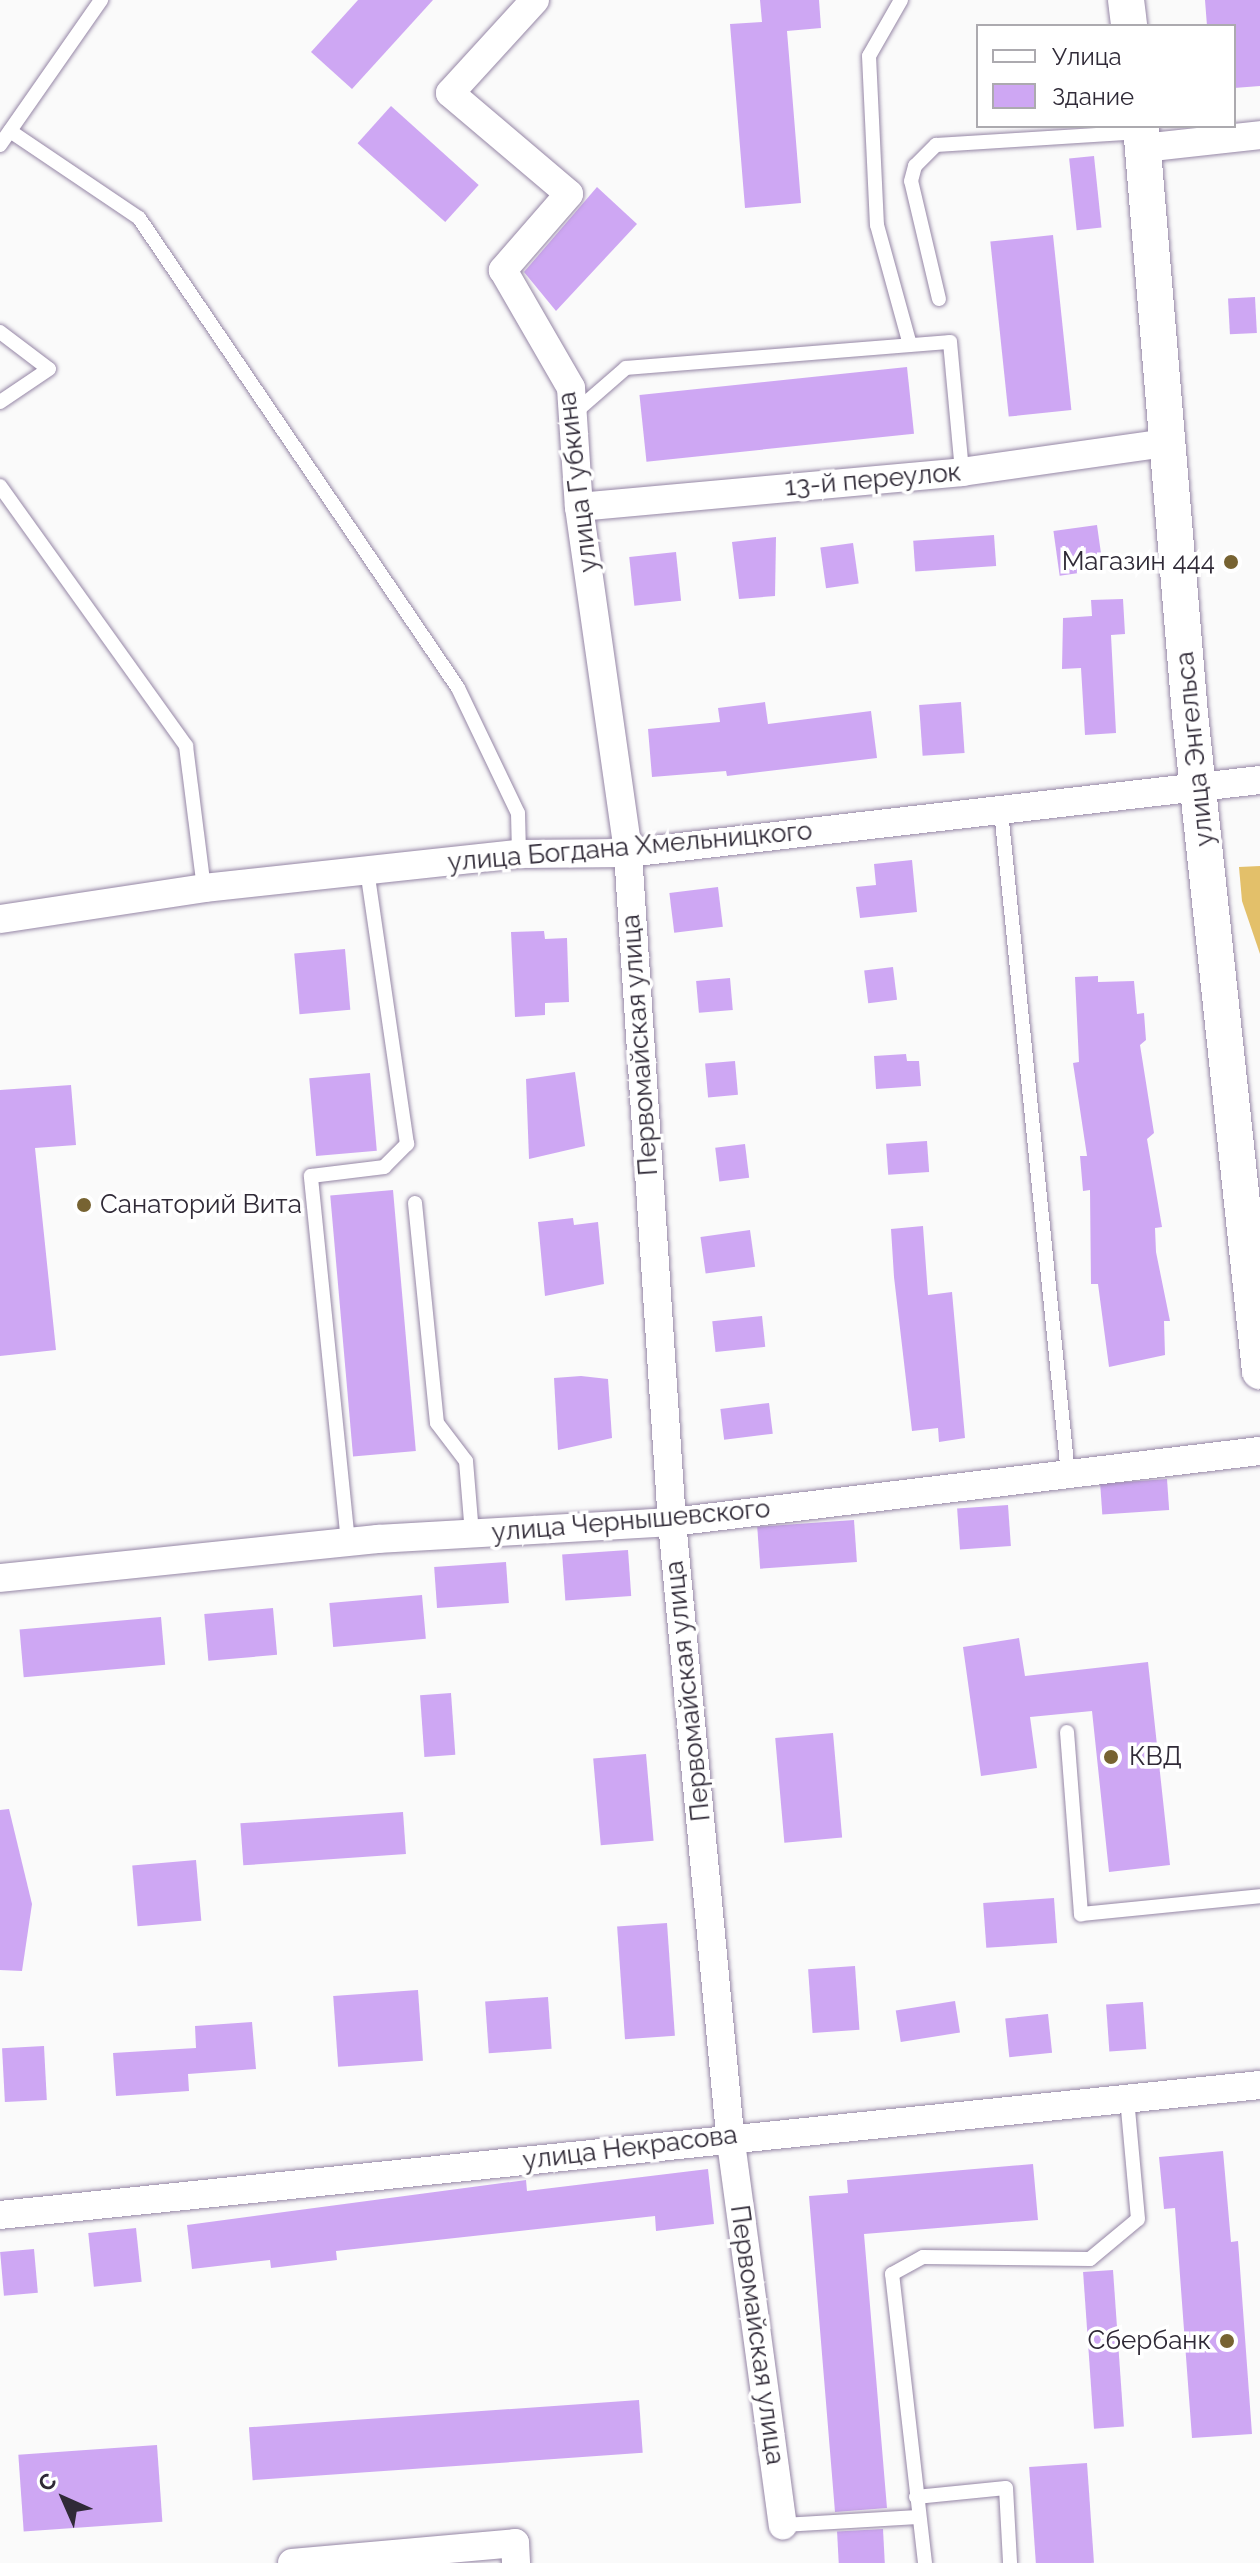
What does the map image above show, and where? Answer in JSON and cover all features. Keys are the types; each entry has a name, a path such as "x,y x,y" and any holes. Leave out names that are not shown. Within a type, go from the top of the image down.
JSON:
{"street":[{"name":"улица Губкина","path":"535,0 450,93 569,194 503,270 571,388 579,507 628,853"},
{"path":"1126,0 1129,24"},
{"path":"1142,135 1260,135"},
{"name":"улица Энгельса","path":"1142,135 1166,443 1260,1371"},
{"name":"13-й переулок","path":"579,507 962,472 1166,443"},
{"name":"улица Богдана Хмельницкого","path":"0,919 204,888 519,854 628,853 1260,780"},
{"name":"Первомайская улица","path":"628,853 672,1522 730,2135 783,2525"},
{"name":"улица Чернышевского","path":"0,1578 348,1542 672,1522 1260,1451"},
{"name":"улица Некрасова","path":"0,2215 473,2168 730,2135 1260,2085"},
{"path":"292,2563 515,2543 516,2563"}],"lane":[{"path":"0,145 101,0"},
{"path":"901,0 869,56 877,225 910,345"},
{"path":"10,131 139,218 458,688 518,813 519,854"},
{"path":"939,299 911,181 915,166 936,145 1142,135"},
{"path":"0,332 49,369 0,402"},
{"path":"572,415 626,368 950,342 962,472"},
{"path":"0,486 186,746 204,888"},
{"path":"1001,811 1068,1474"},
{"path":"348,1542 311,1176 384,1167 407,1144 367,871"},
{"path":"415,1203 437,1423 466,1461 472,1534"},
{"path":"1067,1732 1081,1914 1260,1896"},
{"path":"925,2563 892,2274 923,2257 1090,2259 1138,2219 1127,2098"},
{"path":"916,2497 1006,2488 1010,2563"},
{"path":"783,2525 918,2517"}],"shaded area":[{"path":"1260,866 1260,954 1242,901 1239,867"}],"building":[{"path":"358,0 433,0 352,89 311,52"},
{"path":"760,0 819,0 821,28 787,31 801,203 745,208 730,24 762,22"},
{"path":"1205,0 1260,0 1260,86 1236,88 1236,24 1207,24"},
{"path":"391,106 479,185 445,222 358,143"},
{"path":"1094,156 1102,228 1077,230 1069,159"},
{"path":"597,187 637,224 556,311 524,272"},
{"path":"1053,235 1071,410 1009,417 990,242"},
{"path":"1255,297 1257,333 1230,334 1228,298"},
{"path":"907,367 914,434 646,462 639,395"},
{"path":"1097,525 1103,570 1060,576 1053,531"},
{"path":"994,535 996,566 915,572 913,541"},
{"path":"776,537 775,596 739,599 732,542"},
{"path":"853,543 859,584 826,588 820,548"},
{"path":"676,552 681,601 634,606 629,557"},
{"path":"1123,599 1125,634 1111,635 1116,733 1085,735 1081,668 1062,669 1063,618 1092,616 1091,600"},
{"path":"765,702 768,724 871,711 877,758 727,776 726,771 652,777 648,729 720,722 718,708"},
{"path":"961,702 965,753 923,756 919,705"},
{"path":"912,860 917,912 860,918 856,887 876,885 874,864"},
{"path":"718,887 723,927 674,933 669,893"},
{"path":"544,931 545,939 567,938 569,1002 545,1003 545,1015 515,1017 511,932"},
{"path":"345,949 350,1010 300,1014 294,953"},
{"path":"893,967 897,1000 868,1003 864,971"},
{"path":"1098,976 1098,982 1134,981 1137,1014 1144,1013 1146,1040 1140,1045 1154,1133 1147,1139 1162,1227 1155,1228 1156,1252 1170,1321 1164,1321 1165,1355 1109,1367 1098,1284 1091,1284 1090,1190 1083,1191 1080,1156 1087,1156 1073,1063 1079,1062 1075,977"},
{"path":"730,978 733,1010 699,1013 696,981"},
{"path":"906,1054 907,1061 919,1061 921,1086 876,1089 874,1056"},
{"path":"735,1061 738,1095 708,1097 705,1064"},
{"path":"575,1072 585,1146 529,1159 526,1079"},
{"path":"370,1073 377,1151 316,1156 309,1078"},
{"path":"71,1085 76,1145 35,1148 56,1350 0,1356 0,1090"},
{"path":"927,1141 929,1172 888,1175 886,1144"},
{"path":"745,1144 749,1178 719,1181 715,1148"},
{"path":"393,1190 416,1451 353,1456 330,1195"},
{"path":"573,1218 574,1225 598,1222 604,1284 545,1296 538,1222"},
{"path":"923,1226 928,1295 952,1292 965,1438 939,1442 938,1428 912,1431 894,1277 891,1229"},
{"path":"750,1230 755,1267 706,1274 700,1237"},
{"path":"762,1316 765,1347 716,1352 712,1321"},
{"path":"581,1376 608,1379 612,1438 558,1450 554,1378"},
{"path":"769,1403 773,1434 724,1440 720,1409"},
{"path":"1167,1479 1169,1510 1102,1515 1100,1484"},
{"path":"1008,1505 1011,1546 960,1549 957,1509"},
{"path":"854,1520 857,1562 760,1569 757,1527"},
{"path":"628,1550 631,1596 565,1600 562,1555"},
{"path":"506,1562 509,1603 437,1608 434,1567"},
{"path":"422,1595 426,1639 333,1647 329,1603"},
{"path":"273,1608 277,1655 208,1661 204,1614"},
{"path":"161,1617 165,1665 24,1677 20,1629"},
{"path":"1019,1638 1025,1676 1148,1662 1170,1865 1109,1872 1092,1711 1030,1717 1037,1768 981,1776 963,1647"},
{"path":"451,1693 455,1755 424,1757 420,1695"},
{"path":"833,1733 842,1838 784,1843 775,1738"},
{"path":"646,1754 654,1841 601,1845 593,1759"},
{"path":"9,1809 32,1904 22,1971 0,1970 0,1810"},
{"path":"403,1812 406,1854 243,1865 240,1823"},
{"path":"196,1860 201,1921 138,1926 132,1866"},
{"path":"1054,1898 1057,1943 986,1948 983,1903"},
{"path":"667,1923 675,2036 625,2039 617,1926"},
{"path":"855,1966 859,2030 813,2033 808,1969"},
{"path":"418,1990 423,2061 338,2067 333,1996"},
{"path":"548,1997 552,2049 489,2053 485,2001"},
{"path":"955,2001 960,2033 901,2042 896,2010"},
{"path":"1143,2002 1146,2049 1109,2051 1106,2005"},
{"path":"1048,2014 1052,2053 1009,2057 1005,2018"},
{"path":"252,2022 256,2069 188,2074 189,2091 116,2096 113,2053 196,2048 195,2026"},
{"path":"44,2046 47,2100 5,2102 2,2048"},
{"path":"1223,2151 1231,2242 1238,2241 1252,2434 1192,2438 1175,2208 1164,2209 1159,2157"},
{"path":"1033,2164 1038,2220 864,2234 887,2508 835,2512 809,2196 848,2193 847,2180"},
{"path":"708,2169 714,2224 656,2231 655,2216 336,2251 337,2260 271,2268 270,2260 192,2269 187,2225 526,2180 527,2191"},
{"path":"136,2228 142,2282 94,2287 88,2233"},
{"path":"34,2249 38,2293 4,2296 0,2252"},
{"path":"1113,2270 1124,2427 1094,2429 1083,2272"},
{"path":"639,2400 643,2453 253,2480 249,2427"},
{"path":"157,2445 162,2522 24,2532 18,2455"},
{"path":"1087,2463 1094,2563 1036,2563 1029,2467"},
{"path":"883,2529 885,2563 839,2563 837,2531"}],"place":[{"name":"Магазин 444","path":"1231,562"},
{"name":"Санаторий Вита","path":"84,1205"},
{"name":"КВД","path":"1111,1757"},
{"name":"Сбербанк","path":"1227,2341"}]}
